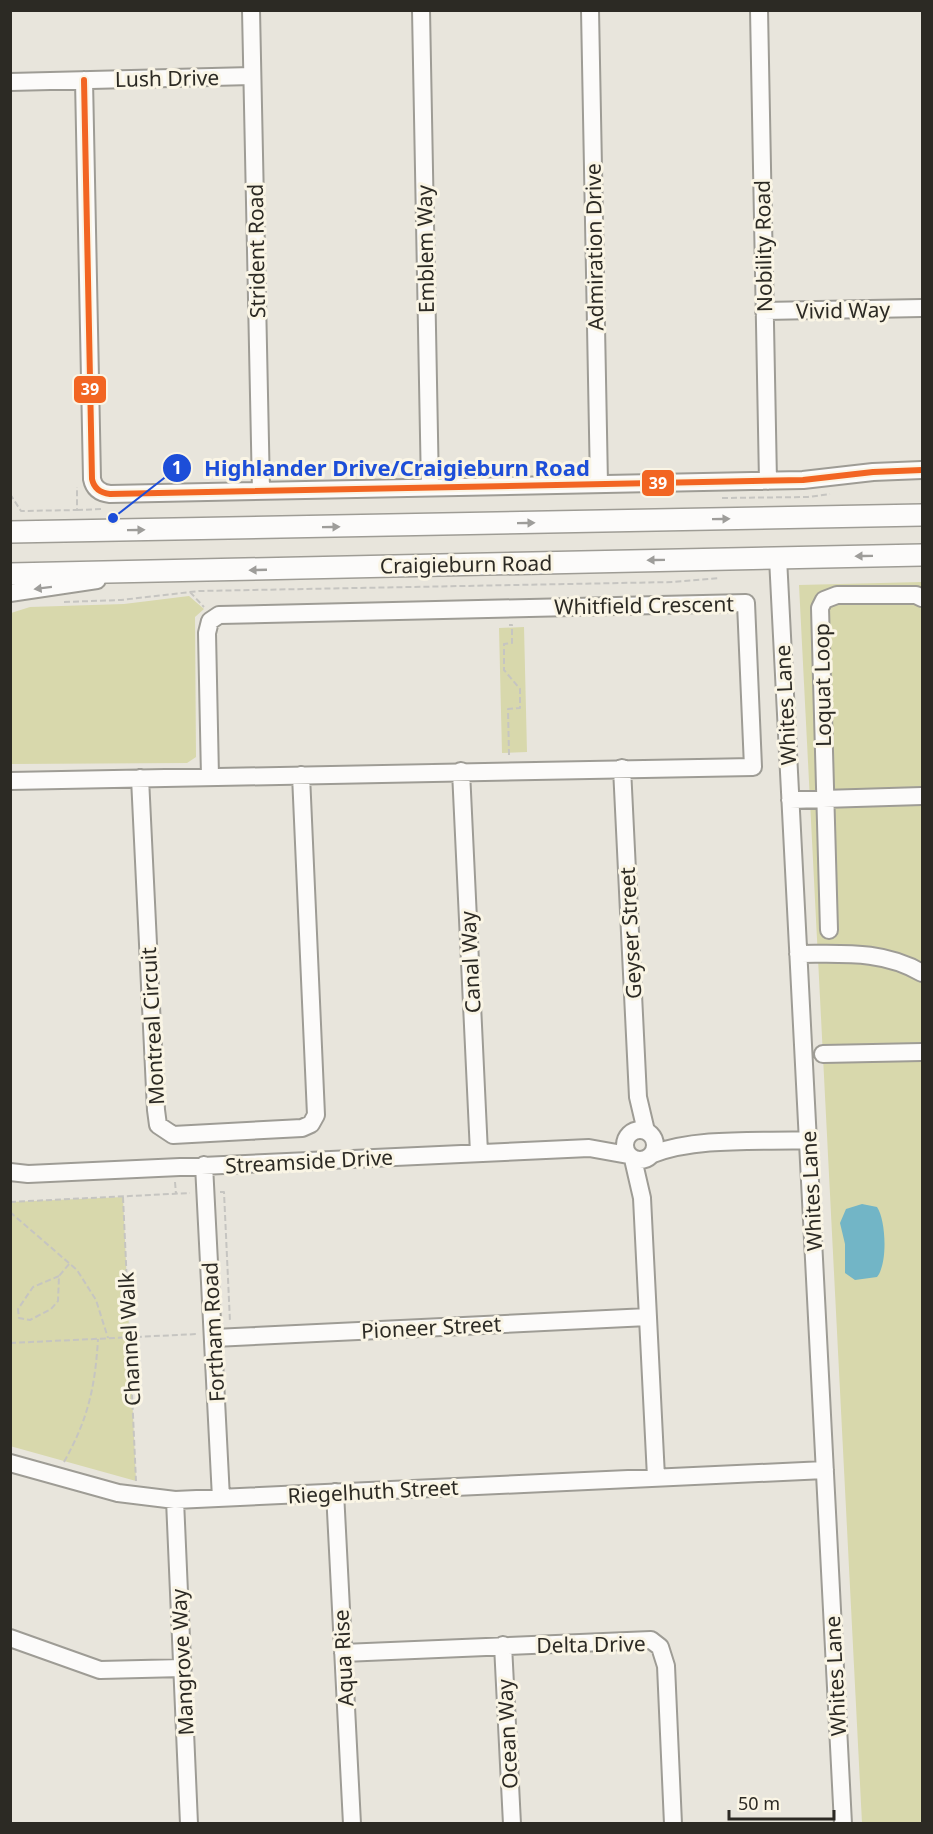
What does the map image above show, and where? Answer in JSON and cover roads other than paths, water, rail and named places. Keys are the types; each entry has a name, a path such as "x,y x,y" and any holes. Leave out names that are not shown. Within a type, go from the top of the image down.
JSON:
{"main road":[{"name":"Craigieburn Road","path":"12,531 922,515"},
{"name":"Craigieburn Road","path":"10,574 922,555"}],"street":[{"name":"Strident Road","path":"251,10 261,491"},
{"name":"Emblem Way","path":"421,10 430,488"},
{"name":"Admiration Drive","path":"590,10 599,484"},
{"name":"Nobility Road","path":"759,10 768,481"},
{"name":"Lush Drive","path":"10,82 252,76"},
{"path":"84,80 93,482 101,492 110,494 768,481 922,470"},
{"name":"Vivid Way","path":"764,311 922,308"},
{"name":"Whites Lane","path":"778,558 843,1824"},
{"path":"10,593 163,572"},
{"name":"Loquat Loop","path":"825,799 820,608 824,600 837,596 916,595 922,598"},
{"name":"Whitfield Crescent","path":"10,781 140,778 210,777 301,775 461,771 753,766 746,603 225,614 213,617 207,633 210,777"},
{"name":"Geyser Street","path":"622,768 639,1134"},
{"name":"Canal Way","path":"461,771 479,1153"},
{"name":"Montreal Circuit","path":"140,778 156,1110 158,1125 173,1135 302,1128 311,1124 316,1115 301,775"},
{"path":"790,800 922,796"},
{"path":"825,799 829,930"},
{"path":"798,954 852,953 884,956 922,973"},
{"path":"823,1054 922,1052"},
{"path":"639,1134 655,1145 641,1157 624,1146 639,1134"},
{"name":"Streamside Drive","path":"590,1148 639,1134 693,1145"},
{"name":"Streamside Drive","path":"10,1172 28,1174 590,1148 641,1157 667,1148 693,1145 808,1140"},
{"path":"641,1157 656,1477"},
{"name":"Fortham Road","path":"204,1165 221,1498"},
{"name":"Streamside Drive","path":"10,1179 28,1174"},
{"name":"Pioneer Street","path":"213,1330 648,1317"},
{"name":"Riegelhuth Street","path":"10,1463 118,1493 175,1500 825,1470"},
{"name":"Aqua Rise","path":"335,1492 352,1824"},
{"name":"Mangrove Way","path":"175,1500 189,1824"},
{"path":"10,1638 100,1670 183,1668"},
{"name":"Delta Drive","path":"344,1653 645,1640 660,1647 666,1666 673,1824"},
{"name":"Ocean Way","path":"503,1646 512,1824"}],"water":[{"path":"862,1204 877,1207 880,1213 884,1231 884,1253 881,1271 877,1277 855,1280 845,1273 845,1244 840,1223 846,1209"}],"place":[{"name":"Highlander Drive/Craigieburn Road","path":"113,518"}]}
